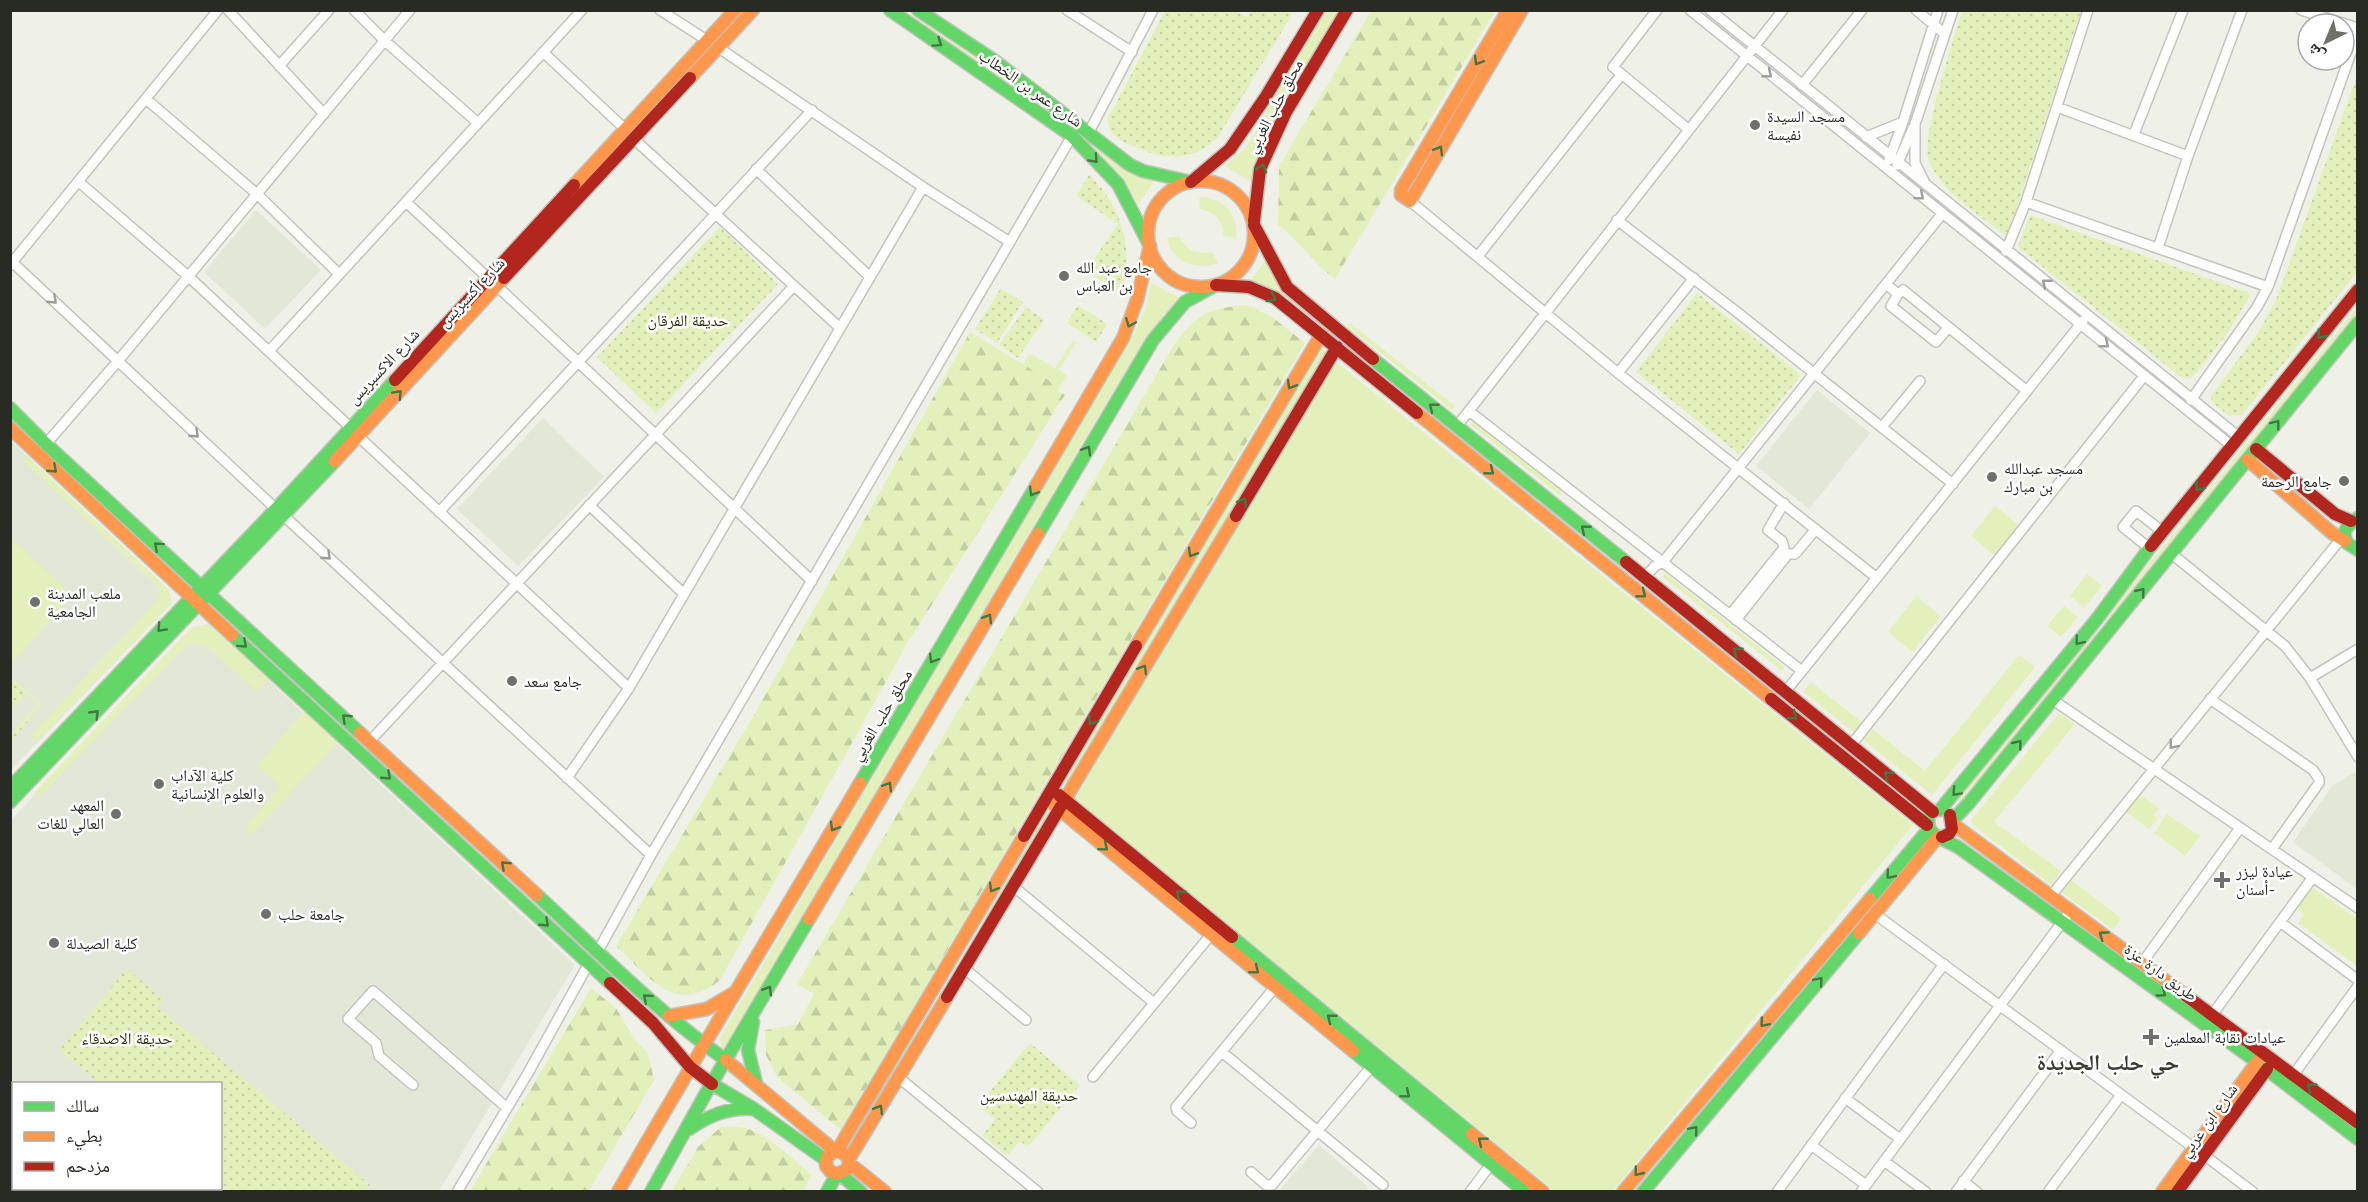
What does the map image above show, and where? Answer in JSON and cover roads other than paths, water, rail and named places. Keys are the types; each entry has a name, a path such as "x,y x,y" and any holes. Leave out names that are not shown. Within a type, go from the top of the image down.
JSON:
{"main road":[{"name":"شارع الاكسبريس","path":"196,601 280,512 350,427 488,278 630,134 735,10"},
{"name":"شارع أكسبريس","path":"280,512 359,437 498,287 630,134 719,48 753,10"},
{"name":"شارع عمر بن الخطاب","path":"890,10 1072,136 1118,184 1150,246"},
{"name":"شارع عمر بن الخطاب","path":"918,10 995,61 1130,165 1143,171 1191,182"},
{"name":"محلق حلب الغربي","path":"1191,182 1230,149 1265,98 1318,10"},
{"name":"محلق حلب الغربي","path":"1254,225 1260,169 1286,112 1347,10"},
{"path":"1508,10 1401,190 1401,195 1410,201 1522,10"},
{"path":"1216,285 1197,287 1171,277 1157,263 1150,246 1149,225 1157,205 1172,190 1191,182 1212,182 1232,190 1246,206 1287,287 1334,328 1936,811 1948,813 1953,822 2050,897 2067,917 2142,963 2358,1123"},
{"path":"651,1191 754,1012 1153,339 1185,302 1233,276 1246,262 1253,244 1254,225"},
{"name":"محلق حلب الغربي","path":"618,1191 703,1044 737,991 1116,351 1130,326 1150,246"},
{"name":"طريق دارة عزة","path":"1216,285 1249,287 1275,298 1934,832 2067,917 2358,1139"},
{"path":"1934,832 1928,818 2097,619 2149,548 2358,290"},
{"path":"1934,832 1948,834 1953,822 2358,323"},
{"path":"861,1191 827,1169 832,1154 920,1011 1321,335"},
{"path":"827,1191 838,1174 846,1171 849,1161 898,1077 1336,347"},
{"path":"10,408 46,444 628,981 669,1017 756,1083 832,1154"},
{"path":"10,428 653,1023 690,1067 712,1084 832,1154 842,1152 849,1161 885,1191"},
{"path":"2256,449 2335,513 2354,519 2344,530 2343,538"},
{"path":"2248,460 2357,551"},
{"path":"10,788 196,601"},
{"path":"10,802 196,601"},
{"path":"2097,619 2110,630"},
{"path":"1049,794 1495,1159 1543,1191"},
{"path":"1643,1191 1875,914 1934,832"},
{"path":"1623,1191 1934,832"},
{"path":"975,918 988,927"},
{"path":"669,1017 707,1009 737,991"},
{"path":"920,1011 933,1019"},
{"path":"754,1012 748,1050 756,1083"},
{"path":"2162,1191 2199,1151 2262,1065"},
{"path":"686,1132 717,1112 742,1107 754,1109"},
{"name":"شارع ابن عربي","path":"2177,1191 2199,1151"},
{"path":"1655,1152 1667,1162"},
{"path":"1495,1159 1525,1191"}],"street":[{"path":"218,10 11,263 651,855"},
{"path":"228,10 324,114"},
{"path":"279,66 329,10"},
{"path":"354,10 385,41 478,123"},
{"path":"46,444 118,361 410,10"},
{"path":"268,351 582,10"},
{"path":"660,10 708,41"},
{"path":"1067,10 1132,52"},
{"path":"1089,132 1153,10"},
{"path":"1657,10 1613,67 1688,129"},
{"path":"1690,10 2144,376 2235,442"},
{"path":"1710,10 2191,400 2235,442"},
{"path":"1456,426 1783,10"},
{"path":"1802,85 1862,10"},
{"path":"1916,10 1945,34"},
{"path":"1895,159 1903,122 1938,10"},
{"path":"1888,170 1915,124 1953,10"},
{"path":"2006,251 2026,202 2088,10"},
{"path":"2134,134 2183,10"},
{"path":"2158,248 2188,156 2242,10"},
{"path":"2301,10 2358,28"},
{"path":"2191,400 2258,306 2268,287 2358,33"},
{"path":"719,48 923,187 1010,242"},
{"path":"543,52 793,287 840,328"},
{"path":"1478,256 1621,75"},
{"path":"146,99 257,194 339,274"},
{"path":"2057,106 2188,156"},
{"path":"439,512 812,110"},
{"path":"1866,137 1903,122"},
{"path":"1915,124 1915,163 1927,186"},
{"path":"598,951 651,855 1072,136"},
{"path":"756,169 870,277"},
{"path":"79,182 188,276 350,427"},
{"path":"567,778 629,688 923,187"},
{"path":"1410,201 1618,373 1877,578"},
{"path":"406,202 488,278"},
{"path":"2026,202 2268,287"},
{"path":"1645,577 1654,566 1663,562 1942,214"},
{"path":"1617,220 1694,278 1953,484"},
{"path":"1618,373 1694,278"},
{"path":"1886,284 1898,294"},
{"path":"498,287 812,581"},
{"path":"370,741 793,287"},
{"path":"1948,328 1936,342 1891,306 1903,290 2027,391"},
{"path":"1786,691 2087,316"},
{"path":"1852,744 2144,376"},
{"path":"1882,427 1920,381"},
{"path":"1469,411 1803,671"},
{"path":"359,437 629,688"},
{"path":"1733,617 1784,548 1782,541 1768,530 1785,503"},
{"path":"589,506 684,594"},
{"path":"2149,548 2123,527 2136,511 2163,532"},
{"path":"1733,617 1788,554 1795,554 1816,529"},
{"path":"2050,897 2343,538"},
{"path":"2172,554 2267,629 2285,646 2310,678 2358,757"},
{"path":"2310,678 2358,649"},
{"path":"2210,699 2318,774 2319,783 2272,849"},
{"path":"2053,700 2358,908"},
{"path":"2142,963 2241,828"},
{"path":"2212,1015 2313,877"},
{"path":"1013,886 1154,1003"},
{"path":"1875,914 2253,1191"},
{"path":"1811,1145 1863,1188 2067,917"},
{"path":"2280,922 2358,980"},
{"path":"1093,1077 1214,930"},
{"path":"457,1191 589,963"},
{"path":"1776,1191 1944,964"},
{"path":"963,968 1026,1020"},
{"path":"1191,1123 1178,1112 1176,1107 1279,982"},
{"path":"2294,1074 2358,986"},
{"path":"413,1085 379,1056 376,1043 348,1019 373,991 507,1108"},
{"path":"1956,1191 2061,1050"},
{"path":"1222,1052 1383,1185"},
{"path":"1251,1172 1266,1185 1272,1185 1376,1062"},
{"path":"898,1077 1038,1191"},
{"path":"2048,1191 2121,1095"},
{"path":"1845,1098 1900,1139"},
{"path":"1470,1191 1495,1159"},
{"path":"1884,1161 1926,1191"},
{"path":"1963,1181 1977,1191"}],"place":[{"name":"مسجد السيدة نفيسة","path":"1755,125"},
{"name":"جامع عبد الله بن العباس","path":"1064,276"},
{"name":"مسجد عبدالله بن مبارك","path":"1992,477"},
{"name":"جامع الرحمة","path":"2344,481"},
{"name":"ملعب المدينة الجامعية","path":"35,602"},
{"name":"جامع سعد","path":"512,681"},
{"name":"كلية الآداب والعلوم الإنسانية","path":"159,784"},
{"name":"المعهد العالي للغات","path":"116,814"},
{"name":"عيادة ليزر أسنان-","path":"2222,880"},
{"name":"جامعة حلب","path":"266,914"},
{"name":"كلية الصيدلة","path":"54,943"},
{"name":"عيادات نقابة المعلمين","path":"2151,1037"}],"district":[{"name":"حي حلب الجديدة","path":"2108,1062"}],"park label":[{"name":"حديقة الفرقان","path":"688,320"},
{"name":"حديقة الاصدقاء","path":"127,1038"},
{"name":"حديقة المهندسين","path":"1029,1095"}]}
